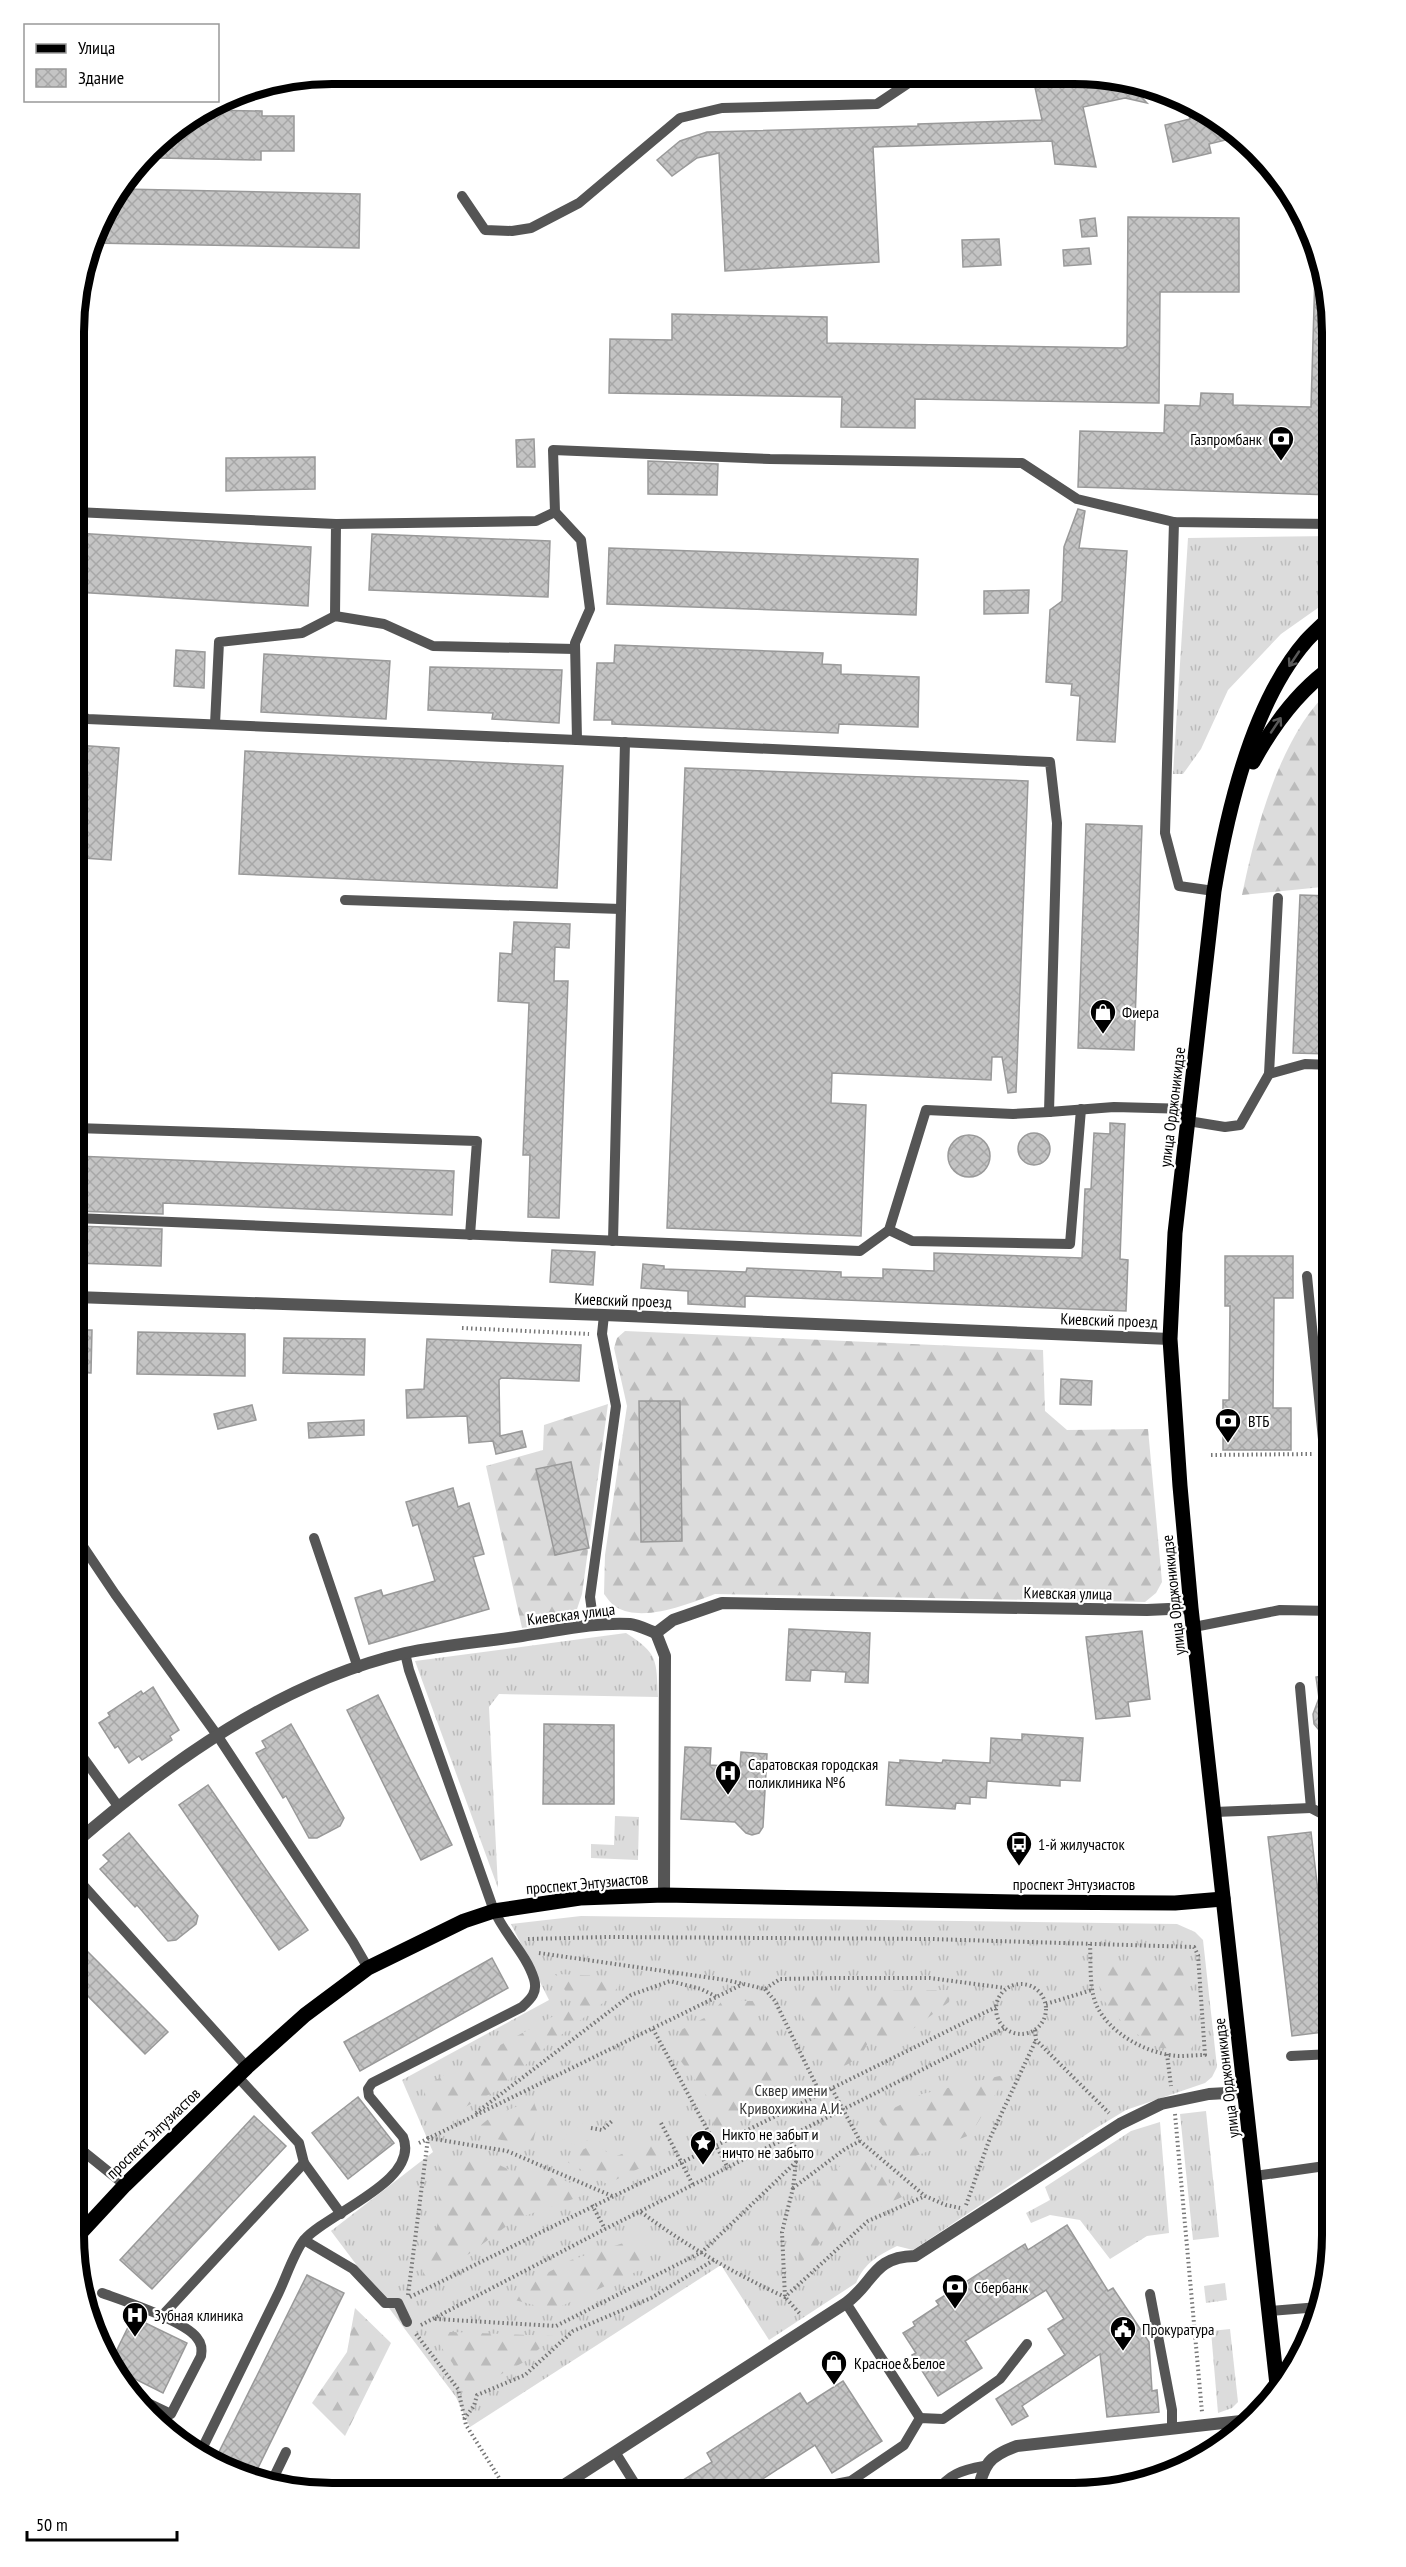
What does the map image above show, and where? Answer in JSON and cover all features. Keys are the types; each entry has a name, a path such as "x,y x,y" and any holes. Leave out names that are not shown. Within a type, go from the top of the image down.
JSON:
{"main road":[{"name":"улица Орджоникидзе","path":"1276,2378 1191,1608 1170,1340 1175,1233 1221,847 1256,731 1280,681 1305,642 1322,625"},
{"name":"улица Орджоникидзе","path":"1236,793 1262,746 1286,711 1312,681 1322,674"},
{"name":"проспект Энтузиастов","path":"84,2230 125,2185 242,2072 305,2015 368,1968 464,1921 494,1911 580,1898 664,1895 1028,1902 1176,1903 1223,1899"}],"street":[{"name":"Киевский проезд","path":"84,1297 604,1315 1170,1340"},
{"name":"Киевская улица","path":"84,1835 118,1806 217,1735 286,1696 358,1668 405,1653 594,1626 632,1624 656,1633 673,1620 722,1603 1147,1610 1191,1608"},
{"path":"656,1633 665,1656 664,1895"},
{"path":"568,2483 846,2303 858,2294 870,2275 885,2263 903,2256 915,2256 1120,2124 1161,2104 1209,2094 1245,2092"},
{"path":"980,2483 984,2466 997,2454 1017,2446 1239,2421"}],"lane":[{"path":"462,196 485,230 513,231 531,228 579,203 680,118 722,108 877,105 907,84"},
{"path":"577,740 575,643 590,609 581,540 555,512 553,450 770,459 1022,463 1077,499 1174,522 1322,524"},
{"path":"84,512 336,524 536,521 555,512"},
{"path":"1174,522 1165,833 1179,886 1214,891"},
{"path":"335,615 336,524"},
{"path":"215,724 219,642 302,633 335,615 384,624 433,646 575,649"},
{"path":"84,717 87,719 1050,762 1057,823 1049,1112"},
{"path":"613,1241 625,742"},
{"path":"84,1218 860,1251 890,1230 926,1110 1013,1113 1114,1107 1189,1115 1225,1127 1240,1125 1269,1074 1278,898"},
{"path":"345,900 621,909"},
{"path":"1269,1074 1305,1064 1322,1065"},
{"path":"890,1230 912,1241 1070,1244 1081,1109"},
{"path":"84,1128 477,1141 470,1235"},
{"path":"1307,1276 1322,1432"},
{"path":"594,1626 590,1597 616,1406 602,1334 604,1315"},
{"path":"314,1538 358,1668"},
{"path":"84,1548 217,1735 347,1932 368,1968"},
{"path":"1194,1628 1280,1610 1322,1611"},
{"path":"203,2447 304,2240 385,2182 398,2170 406,2145 403,2137 372,2100 368,2089 372,2083 522,2007 532,1998 536,1990 523,1955 494,1911 408,1670 405,1653"},
{"path":"1300,1688 1311,1808"},
{"path":"84,1759 118,1806"},
{"path":"1215,1812 1311,1808 1322,1814"},
{"path":"84,1887 242,2072 299,2143 304,2163 341,2214"},
{"path":"1291,2056 1322,2054"},
{"path":"84,2152 125,2185"},
{"path":"161,2317 304,2163"},
{"path":"1255,2176 1322,2166"},
{"path":"304,2240 353,2269 385,2303 398,2303 407,2322"},
{"path":"102,2293 161,2317 197,2337 202,2346 201,2356 171,2414 151,2404"},
{"path":"1150,2294 1172,2410 1172,2429"},
{"path":"846,2303 920,2418"},
{"path":"1270,2311 1311,2308"},
{"path":"920,2418 943,2419 1000,2379 1027,2344"},
{"path":"844,2483 851,2481 904,2445 920,2418"},
{"path":"274,2476 286,2452"},
{"path":"615,2452 634,2483"},
{"path":"943,2483 946,2478 961,2470 984,2466"}],"path":[{"path":"1211,1455 1322,1453"},
{"path":"513,1940 607,1937 919,1939 1194,1947 1198,1955 1205,2055 1167,2054 1142,2046 1116,2030 1102,2017 1092,1990 1090,1944"},
{"path":"523,1955 541,1953 744,1983 765,1989 775,2001 820,2093"},
{"path":"765,1989 780,1979 930,1978 1005,1988 1021,1983 1030,1984 1037,1989 1046,2004 1044,2019 1035,2030 1020,2034 1005,2028 996,2015 997,2000 1005,1988"},
{"path":"468,2119 631,1995 670,1981 701,1989 717,1997"},
{"path":"405,2154 428,2138 744,1983"},
{"path":"1046,2004 1092,1990"},
{"path":"428,2138 407,2298 996,2007"},
{"path":"501,2483 466,2425 458,2389 413,2330 605,2229 1005,2028"},
{"path":"653,2029 728,2168"},
{"path":"832,2089 860,2142 925,2196 946,2205 965,2208 990,2138 1036,2040 1035,2030"},
{"path":"1036,2040 1120,2124"},
{"path":"1167,2054 1174,2102 1203,2425"},
{"path":"591,2128 602,2130 612,2121"},
{"path":"661,2123 693,2186"},
{"path":"428,2138 507,2151 612,2196"},
{"path":"786,2297 782,2232 793,2188 796,2162 795,2147 789,2138"},
{"path":"793,2188 845,2149 860,2142"},
{"path":"434,2319 556,2326 702,2252 796,2162"},
{"path":"786,2297 868,2221 925,2196"},
{"path":"592,2205 605,2229"},
{"path":"640,2212 682,2242 734,2273 786,2297 803,2318"},
{"path":"464,2419 474,2406 477,2395 525,2374 573,2331 651,2298 714,2260"}],"green space":[{"path":"1322,536 1322,605 1281,634 1228,690 1201,749 1183,774 1173,774 1188,538"},
{"path":"1322,699 1322,887 1242,895 1263,812 1273,784 1284,756 1314,707"},
{"path":"625,1331 1043,1350 1045,1411 1067,1430 1148,1429 1162,1582 1156,1593 1145,1602 715,1594 679,1607 652,1613 627,1611 616,1607 604,1594 605,1555 627,1406 614,1348 617,1338"},
{"path":"608,1404 582,1594 576,1612 560,1623 522,1628 486,1466 543,1450 544,1425"},
{"path":"626,1633 645,1647 654,1659 658,1697 499,1694 489,1707 498,1888 415,1661"},
{"path":"615,1816 639,1817 638,1860 591,1858 591,1844 614,1845"},
{"name":"Сквер имени Кривохижина А.И.","path":"581,1916 1177,1924 1195,1932 1203,1940 1217,2067 1212,2077 1205,2083 1126,2110 913,2250 897,2246 878,2257 868,2265 856,2283 769,2340 721,2265 470,2427 456,2397 331,2231 433,2152 402,2080 549,2000 511,1924"},
{"path":"1182,1962 1193,2049 1159,2048 1126,2027 1101,1997 1096,1964"},
{"path":"555,1974 609,1976 620,1985 604,2002 548,2045 496,2091 438,2121 428,2103 423,2087 574,2005"},
{"path":"951,1990 949,2002 901,2038 872,2036 860,2057 836,2071 806,2034 797,1992"},
{"path":"722,2001 757,2001 757,2022 781,2037 793,2064 781,2087 759,2086 758,2103 720,2132 714,2128 711,2102 680,2060 679,2031 710,2015"},
{"path":"1008,2074 970,2135 908,2159 876,2117 922,2094"},
{"path":"533,2100 539,2116 532,2147 471,2133 491,2117"},
{"path":"1206,2111 1219,2237 1193,2240 1180,2114"},
{"path":"592,2118 589,2140 573,2145 561,2138"},
{"path":"1160,2122 1169,2233 1147,2236 1110,2259 1080,2220 1050,2215 1031,2223 1026,2213 1050,2200 1045,2187 1131,2131"},
{"path":"656,2141 668,2160 638,2169 607,2184 562,2159 595,2144 614,2157"},
{"path":"476,2154 512,2171 563,2180 593,2192 516,2219 469,2254 422,2277 439,2219 439,2158"},
{"path":"858,2155 904,2196 834,2229 798,2265 804,2200 823,2177"},
{"path":"648,2235 640,2270 553,2310 503,2297 571,2260"},
{"path":"1225,2283 1227,2300 1206,2303 1204,2286"},
{"path":"355,2308 391,2343 345,2436 312,2403 347,2352"},
{"path":"1230,2329 1238,2402 1232,2408 1218,2413 1211,2331"},
{"path":"426,2331 554,2336 524,2362 471,2390 435,2338"}],"building":[{"path":"1034,84 1107,86 1137,92 1147,103 1125,98 1083,107 1096,167 1055,164 1052,141 873,147 879,262 725,271 719,153 697,158 672,176 657,160 680,141 707,132 1042,120"},
{"path":"221,110 262,111 262,116 294,116 294,151 261,151 261,160 159,158 168,145 181,135"},
{"path":"1188,112 1230,139 1209,144 1211,153 1173,162 1165,125 1190,119"},
{"path":"129,189 360,194 359,248 101,243 117,208"},
{"path":"1128,217 1239,218 1239,292 1160,292 1159,403 915,399 915,428 841,427 842,397 609,393 610,339 672,340 672,314 827,317 827,343 1123,348 1127,346"},
{"path":"1095,218 1097,236 1082,237 1080,220"},
{"path":"999,239 1001,265 963,267 962,240"},
{"path":"1089,248 1091,264 1064,266 1063,250"},
{"path":"1315,273 1320,299 1322,332 1322,495 1078,487 1080,431 1164,433 1165,405 1200,406 1201,393 1233,394 1233,405 1311,407"},
{"path":"534,439 535,467 517,467 516,440"},
{"path":"315,457 315,489 226,491 226,458"},
{"path":"648,461 718,464 717,495 648,494"},
{"path":"1078,509 1085,511 1079,548 1127,551 1115,742 1077,740 1080,696 1071,695 1072,684 1046,682 1050,610 1062,601 1064,547"},
{"path":"84,534 311,547 308,606 84,593"},
{"path":"372,534 550,541 548,597 369,590"},
{"path":"609,548 918,559 916,615 607,604"},
{"path":"1029,590 1028,613 984,614 984,591"},
{"path":"615,645 823,653 822,664 841,665 841,674 919,677 918,727 839,724 838,733 612,724 612,720 594,720 597,663 614,663"},
{"path":"176,650 205,652 204,688 174,686"},
{"path":"264,654 390,661 386,719 261,712"},
{"path":"430,667 562,670 559,723 492,719 493,713 428,710"},
{"path":"84,746 119,748 111,860 84,858 88,778 84,778"},
{"path":"245,751 563,766 557,888 239,874"},
{"path":"685,768 1028,781 1016,1092 1008,1093 1002,1057 992,1057 991,1080 832,1073 831,1103 866,1105 861,1236 667,1228"},
{"path":"1086,824 1142,826 1134,1050 1078,1048"},
{"path":"1300,895 1322,896 1322,1054 1293,1053"},
{"path":"514,922 570,924 569,948 555,947 554,981 568,981 559,1218 528,1217 530,1155 523,1155 529,1003 498,1001 500,953 512,954"},
{"path":"1110,1123 1125,1124 1120,1259 1128,1260 1126,1311 745,1296 745,1307 688,1304 688,1291 641,1288 643,1264 664,1266 664,1269 746,1272 747,1268 841,1272 841,1277 883,1278 883,1269 934,1271 934,1253 1082,1258 1085,1189 1091,1189 1094,1133 1110,1134"},
{"path":"1034,1133 1045,1138 1050,1149 1045,1160 1034,1165 1023,1160 1018,1149 1023,1138"},
{"path":"969,1135 984,1141 990,1156 984,1171 969,1177 954,1171 948,1156 954,1141"},
{"path":"84,1156 454,1171 452,1215 163,1203 163,1214 84,1211"},
{"path":"84,1226 162,1229 161,1266 84,1263"},
{"path":"552,1250 595,1252 593,1285 550,1282"},
{"path":"1225,1256 1293,1256 1293,1298 1274,1298 1273,1408 1291,1408 1291,1450 1223,1450 1223,1400 1229,1400 1230,1306 1225,1306"},
{"path":"84,1330 92,1330 91,1373 84,1373"},
{"path":"138,1332 245,1334 245,1376 137,1374"},
{"path":"284,1338 365,1339 364,1375 283,1373"},
{"path":"427,1339 581,1345 579,1381 501,1378 499,1380 500,1436 522,1431 526,1447 496,1454 493,1441 469,1443 467,1416 407,1418 406,1390 424,1389"},
{"path":"1061,1379 1092,1381 1091,1405 1060,1404"},
{"path":"639,1401 680,1401 682,1541 641,1542"},
{"path":"252,1405 256,1420 218,1429 214,1414"},
{"path":"364,1420 364,1435 309,1438 308,1423"},
{"path":"571,1462 589,1548 555,1555 536,1469"},
{"path":"453,1488 458,1507 469,1503 484,1554 473,1557 489,1609 369,1644 355,1598 381,1590 383,1596 435,1581 418,1524 413,1526 406,1502"},
{"path":"789,1629 870,1633 868,1683 845,1682 846,1672 811,1670 810,1681 786,1680"},
{"path":"1142,1631 1150,1699 1128,1702 1130,1716 1096,1719 1086,1637"},
{"path":"1322,1676 1322,1734 1314,1724 1313,1714 1319,1698 1316,1677"},
{"path":"153,1687 179,1730 170,1736 172,1740 142,1760 139,1756 129,1763 118,1746 115,1748 99,1723 110,1716 108,1713 141,1691 143,1694"},
{"path":"378,1695 452,1845 421,1860 347,1710"},
{"path":"291,1724 344,1818 340,1826 317,1838 309,1838 286,1796 283,1798 256,1753 266,1748 262,1741"},
{"path":"544,1724 614,1725 614,1804 543,1804"},
{"path":"1022,1734 1083,1738 1080,1781 1060,1780 1060,1786 987,1781 986,1798 970,1797 970,1804 956,1803 955,1809 886,1805 889,1762 900,1763 900,1760 942,1763 943,1760 990,1763 991,1738 1022,1740"},
{"path":"685,1747 711,1748 710,1765 740,1767 741,1752 767,1754 763,1827 759,1833 752,1835 746,1833 735,1822 681,1819"},
{"path":"208,1785 308,1930 279,1950 179,1805"},
{"path":"1311,1832 1322,1925 1322,2032 1292,2036 1268,1837"},
{"path":"129,1833 198,1916 196,1924 176,1940 168,1941 137,1905 135,1907 100,1869 109,1861 103,1855"},
{"path":"84,1948 168,2032 145,2054 84,1992"},
{"path":"492,1958 508,1988 360,2071 344,2042"},
{"path":"358,2097 394,2143 348,2179 312,2133"},
{"path":"254,2116 286,2146 152,2289 120,2260"},
{"path":"1067,2225 1108,2291 1113,2288 1149,2342 1152,2391 1157,2390 1159,2412 1107,2417 1100,2354 1022,2406 1028,2416 1012,2425 996,2399 1065,2355 1048,2329 1064,2319 1046,2290 965,2341 982,2368 938,2396 912,2355 916,2353 903,2333 915,2326 913,2322 939,2305 936,2301 1025,2244 1028,2250"},
{"path":"307,2275 344,2293 256,2471 218,2455"},
{"path":"133,2317 187,2343 163,2393 128,2375 115,2354"},
{"path":"843,2381 882,2441 832,2473 815,2445 756,2483 678,2483 712,2462 707,2453 800,2393 807,2404"}],"place":[{"name":"Газпромбанк","path":"1281,462"},
{"name":"Фиера","path":"1103,1035"},
{"name":"ВТБ","path":"1228,1444"},
{"name":"Саратовская городская поликлиника №6","path":"728,1796"},
{"name":"1-й жилучасток","path":"1019,1867"},
{"name":"Никто не забыт и ничто не забыто","path":"703,2166"},
{"name":"Сбербанк","path":"955,2310"},
{"name":"Зубная клиника","path":"135,2338"},
{"name":"Прокуратура","path":"1123,2352"},
{"name":"Красное&Белое","path":"834,2386"}]}
